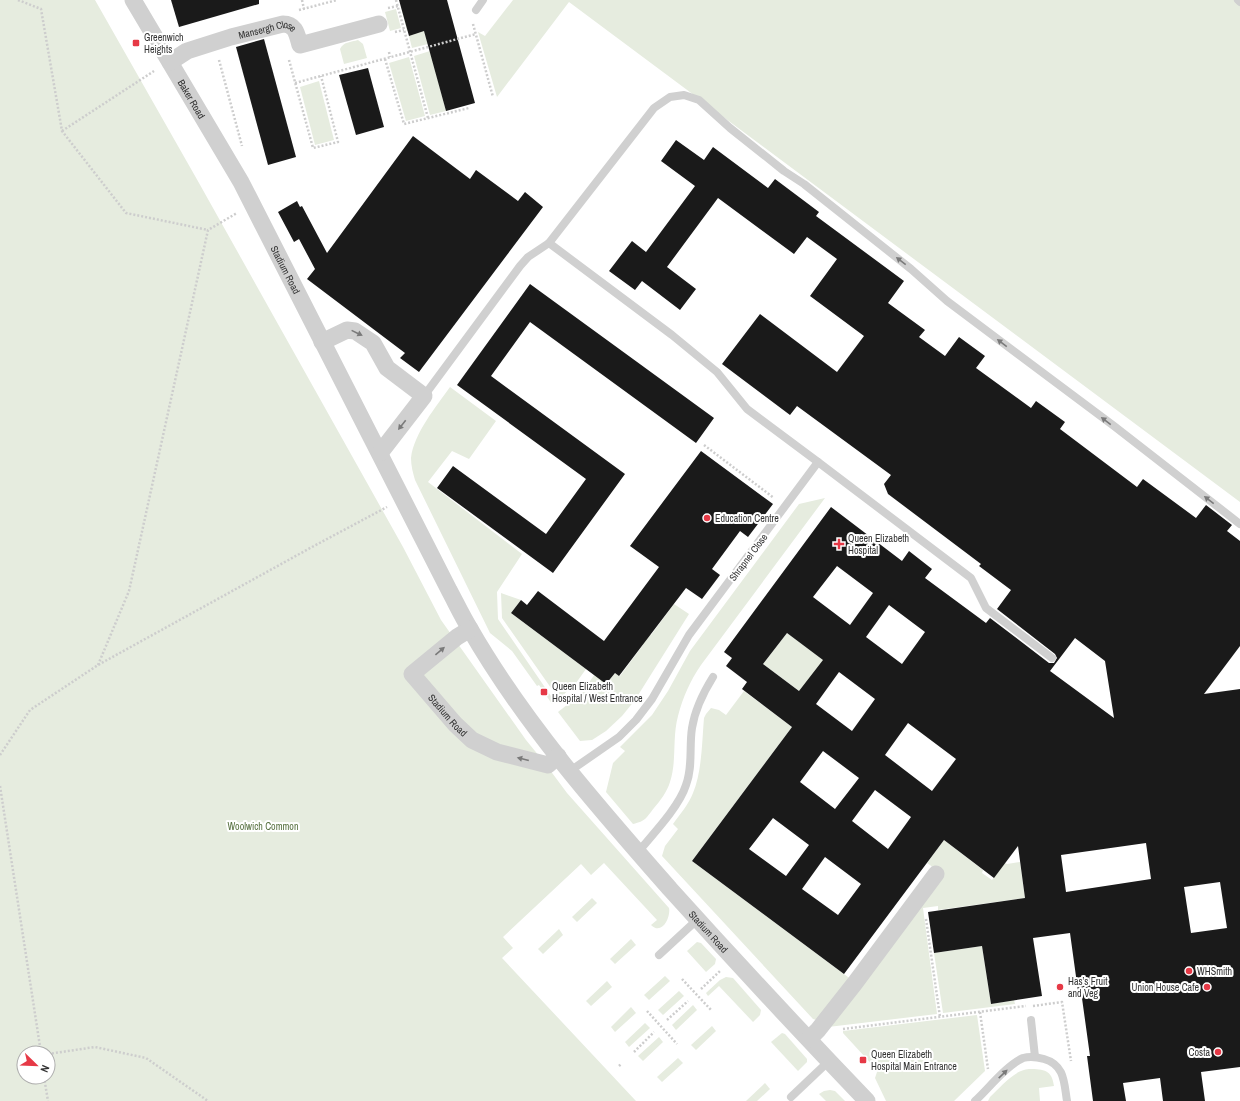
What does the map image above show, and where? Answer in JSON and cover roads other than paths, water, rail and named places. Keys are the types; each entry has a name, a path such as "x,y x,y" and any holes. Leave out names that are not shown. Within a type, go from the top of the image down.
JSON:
{"street":[{"name":"Baker Road","path":"133,0 163,66 250,198"},
{"name":"Mansergh Close","path":"163,66 187,51 238,35 283,24 288,24 296,31 300,45 385,22"},
{"name":"Stadium Road","path":"250,198 322,342 470,629 497,673 558,756 638,852 866,1101"},
{"path":"322,342 347,330 355,331 373,343 387,368 424,396 380,453"},
{"name":"Stadium Road","path":"470,629 457,637 412,674 455,724 472,740 497,752 548,765 558,756"},
{"path":"809,1039 818,1030 855,983 936,874"}],"lane":[{"path":"476,10 483,0"},
{"path":"424,396 520,266 528,256 549,243 654,108 670,97 684,95 699,100 730,128 784,171 804,184 911,269 947,301 1114,426 1240,524"},
{"path":"549,243 672,335 717,372 747,409 972,578 986,608 1052,658"},
{"name":"Shrapnel Close","path":"570,771 619,736 636,720 652,700 689,635 786,507 818,462"},
{"path":"638,852 681,798 686,787 689,776 692,728 702,694 713,677"},
{"path":"659,955 698,919"},
{"path":"1031,1020 1035,1057"},
{"path":"975,1101 1012,1065 1024,1058 1035,1057 1048,1060 1058,1067 1064,1077 1066,1101"},
{"path":"791,1097 829,1061"}],"place":[{"name":"Greenwich Heights","path":"136,43"},
{"name":"Education Centre","path":"707,518"},
{"name":"Queen Elizabeth Hospital","path":"839,544"},
{"name":"Queen Elizabeth Hospital / West Entrance","path":"544,692"},
{"name":"WHSmith","path":"1189,971"},
{"name":"Has’s Fruit and Veg","path":"1060,987"},
{"name":"Union House Cafe","path":"1207,987"},
{"name":"Costa","path":"1218,1052"},
{"name":"Queen Elizabeth Hospital Main Entrance","path":"863,1060"}],"park label":[{"name":"Woolwich Common","path":"263,826"}]}
